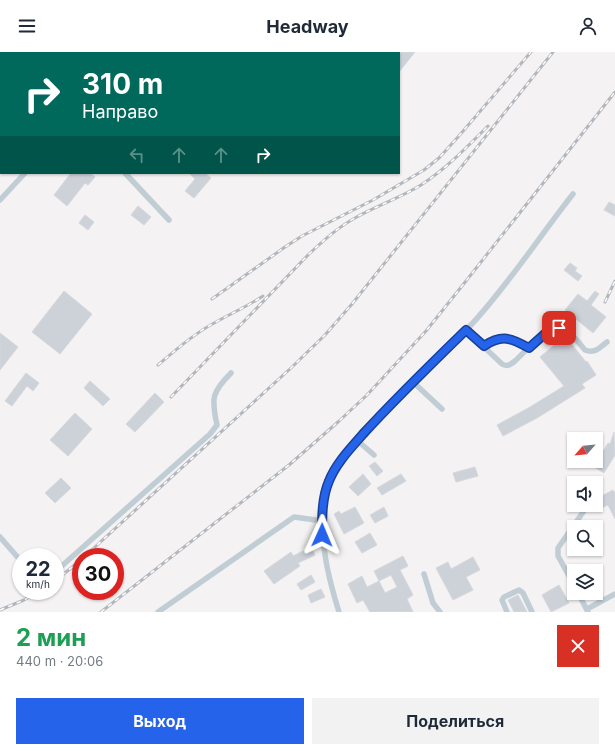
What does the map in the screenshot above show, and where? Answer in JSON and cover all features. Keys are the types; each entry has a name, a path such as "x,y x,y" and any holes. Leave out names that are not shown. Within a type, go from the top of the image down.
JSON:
{"street":[{"path":"0,200 24,174"},
{"path":"127,174 169,220"},
{"path":"339,612 330,585 323,544 322,520 326,489 330,478 338,464 358,441 413,382 466,330 508,280 573,194"},
{"path":"466,330 502,364 508,366 515,362 548,331 559,328 568,333 585,350 589,352 595,351 607,342"},
{"path":"484,346 496,340 508,338 515,340 529,348"},
{"path":"64,564 210,434 217,425 214,413 213,398 218,386 231,373"},
{"path":"413,382 442,408"},
{"path":"358,441 374,456"},
{"path":"567,572 558,556 559,544 583,512"},
{"path":"158,612 294,517 322,520"},
{"path":"0,537 12,551"},
{"path":"424,574 433,603 440,612"},
{"path":"507,612 502,600 504,597 519,590 523,593 532,612"},
{"path":"582,600 588,611 615,594"}],"building":[{"path":"400,52 415,52 400,71"},
{"path":"70,174 91,174 95,177 88,185 85,183 67,206 54,195"},
{"path":"190,174 206,174 211,178 194,198 185,191 195,179"},
{"path":"609,202 615,205 615,216 604,210"},
{"path":"138,206 151,217 144,225 131,215"},
{"path":"85,215 94,222 88,230 79,223"},
{"path":"570,263 577,268 575,271 582,276 578,281 564,270"},
{"path":"64,291 92,314 60,354 32,332"},
{"path":"595,291 599,294 591,305 606,317 593,333 565,310 578,294 587,301"},
{"path":"0,333 18,347 0,370"},
{"path":"565,336 586,362 587,361 596,375 582,384 585,388 537,418 503,436 497,425 564,386 540,357"},
{"path":"26,373 39,383 33,391 27,386 12,406 5,401"},
{"path":"90,381 110,399 103,406 84,388"},
{"path":"155,393 164,402 135,432 126,424"},
{"path":"75,413 92,429 68,456 50,440"},
{"path":"614,432 615,455 604,473 596,468 603,468 603,452 608,443 610,444"},
{"path":"375,462 383,471 377,476 369,466"},
{"path":"475,467 478,476 456,482 453,473"},
{"path":"363,474 371,484 358,496 349,487"},
{"path":"401,474 406,481 382,495 377,488"},
{"path":"61,478 71,488 55,503 45,493"},
{"path":"613,490 615,493 615,519 608,505 603,507 603,495"},
{"path":"355,507 364,523 344,534 334,514 339,511 341,514"},
{"path":"384,507 388,516 375,523 370,515"},
{"path":"370,533 377,545 362,553 355,542"},
{"path":"311,547 315,555 298,563 300,566 274,584 264,571 291,552 293,556"},
{"path":"403,556 408,566 400,570 413,595 407,599 413,612 370,612 363,600 357,603 348,584 362,576 367,587 379,581 374,571","holes":["391,575 397,587 385,593 379,581"]},
{"path":"473,557 480,570 466,577 473,590 453,600 436,568 448,562 451,569"},
{"path":"311,575 315,582 301,590 297,584"},
{"path":"559,585 569,603 551,612 542,595"},
{"path":"321,589 325,597 311,603 308,595"},
{"path":"518,595 527,612 514,612 508,600"}],"railway":[{"path":"212,299 302,236 373,200 424,170 439,158 531,52"},
{"path":"94,548 291,368 325,335 352,304 553,52"},
{"path":"101,612 289,465 367,395 426,331 615,92"},
{"path":"171,397 309,254 325,240 342,226 355,218 405,194 430,179 456,158 488,126"},
{"path":"605,302 615,281"},
{"path":"158,365 201,331 263,296"},
{"path":"64,574 72,567"},
{"path":"0,610 24,600"}],"route":[{"path":"322,535 323,505 326,489 338,464 348,451 413,382 466,330 484,346 501,338 508,338 515,340 529,348 548,331 554,328 559,328"}]}
